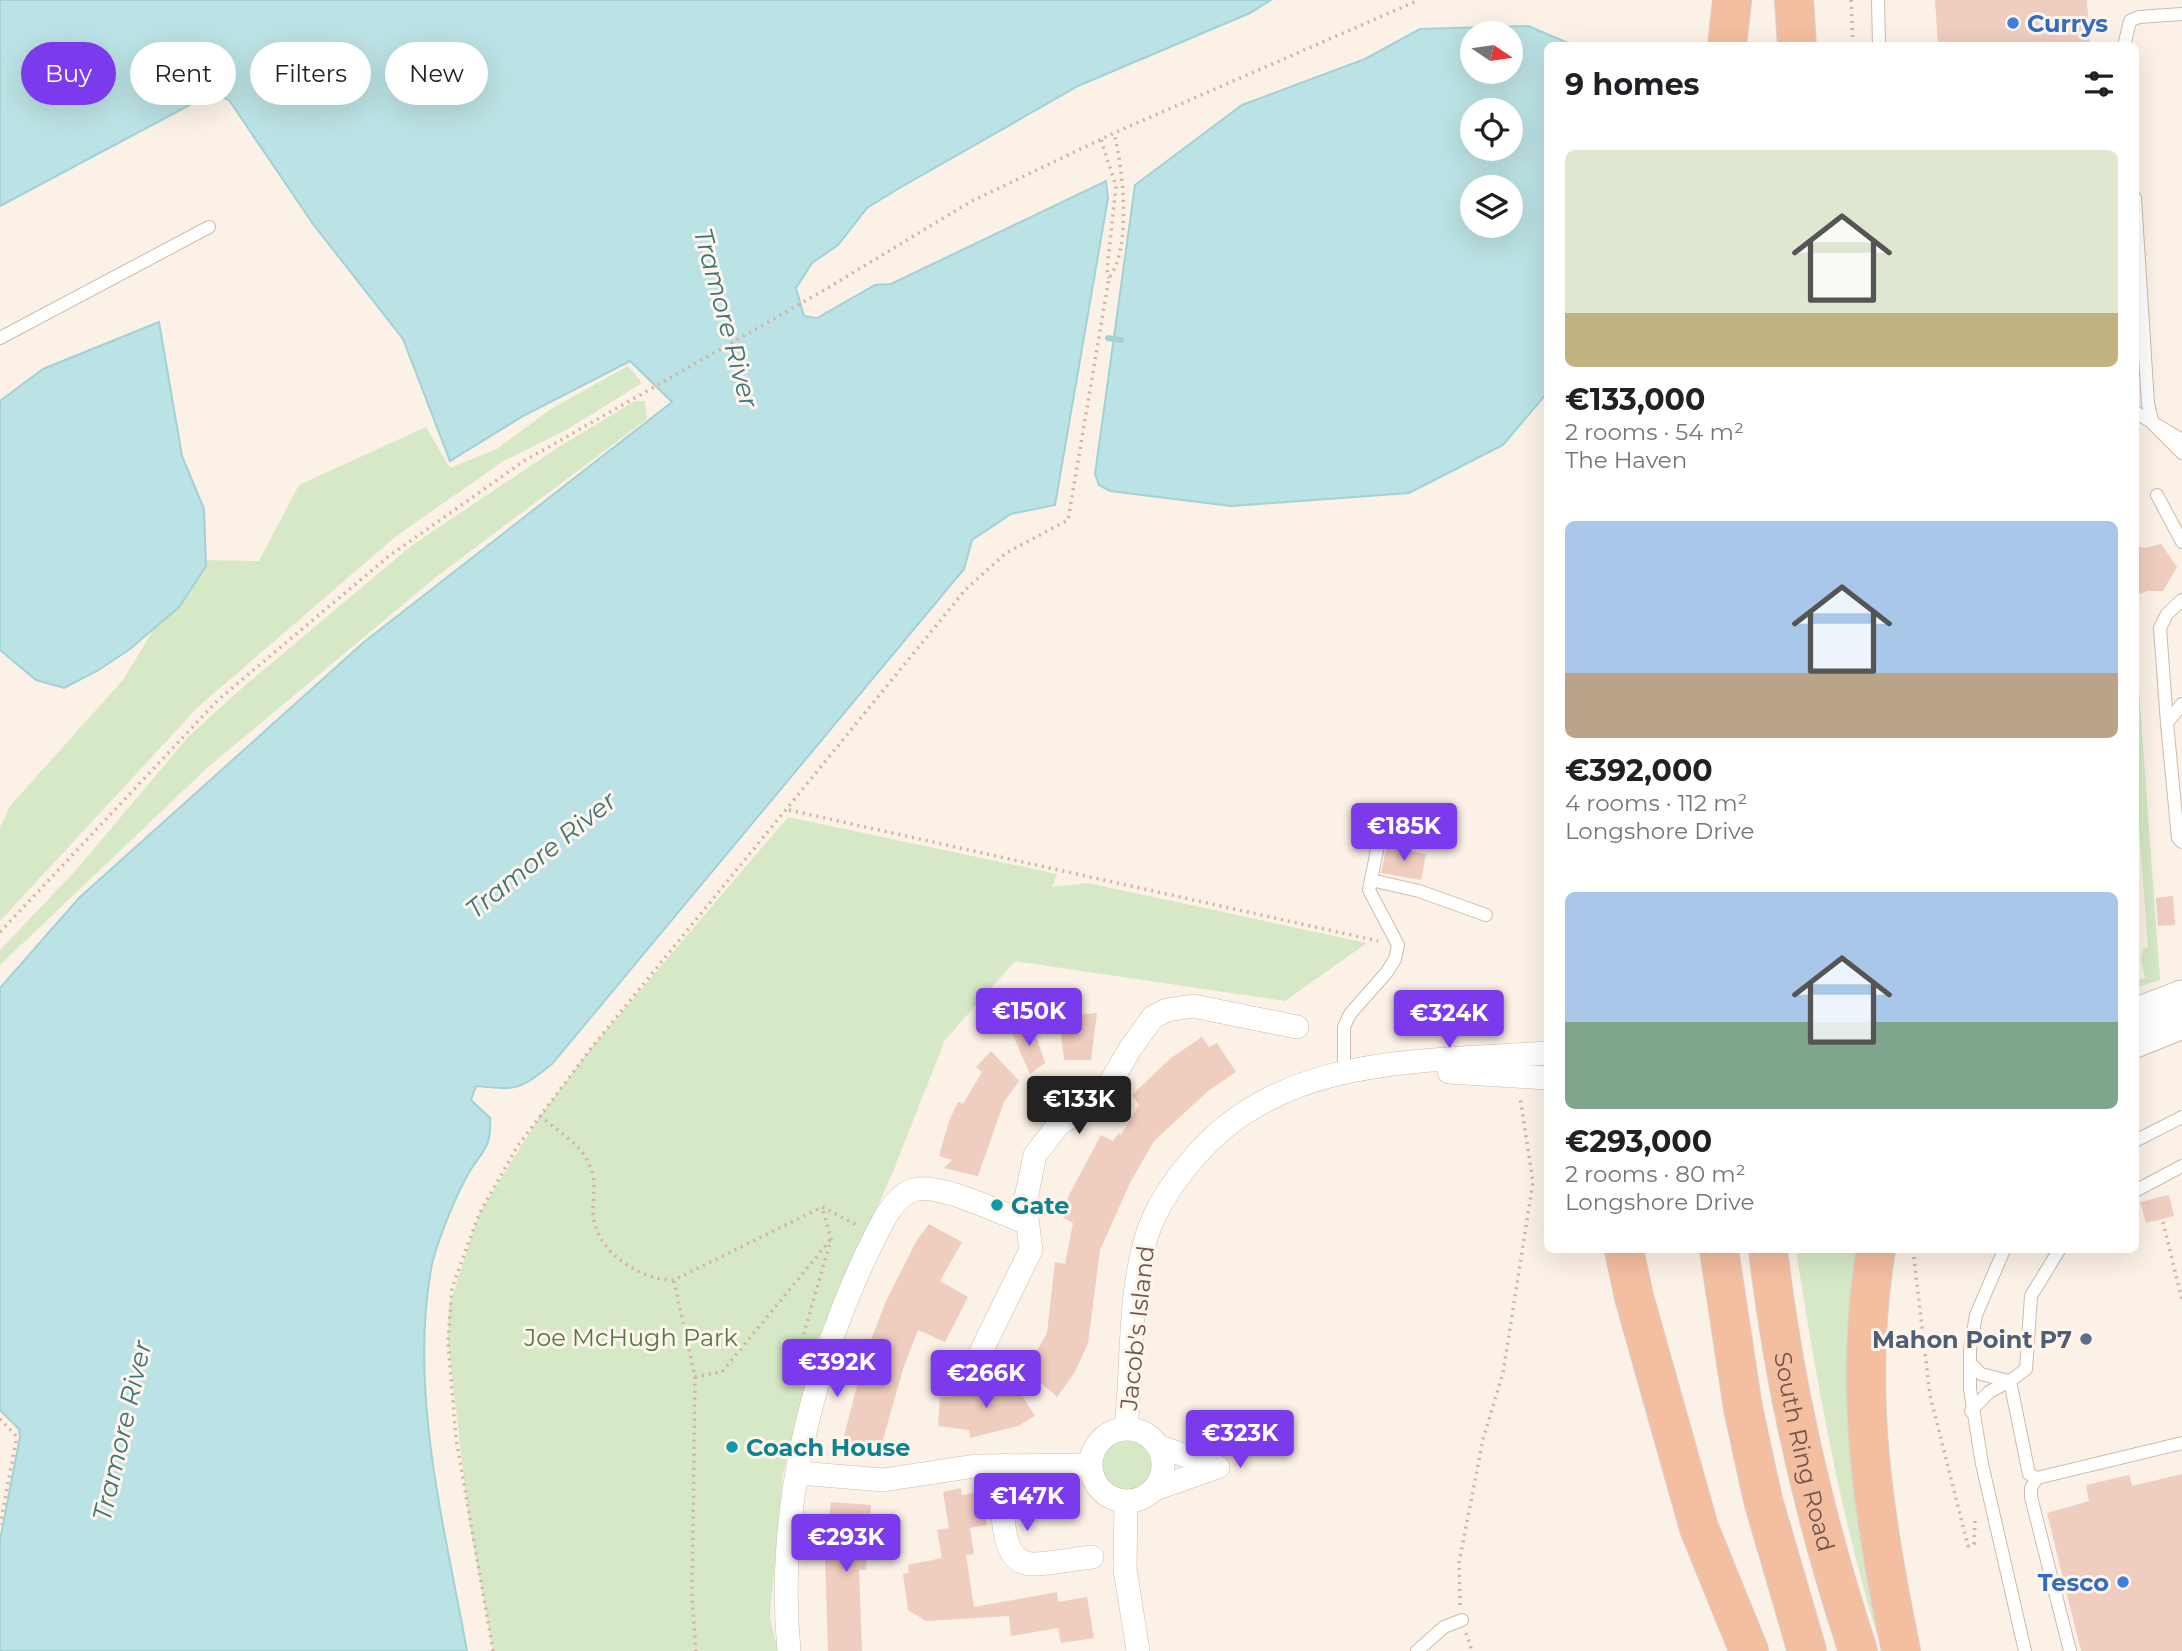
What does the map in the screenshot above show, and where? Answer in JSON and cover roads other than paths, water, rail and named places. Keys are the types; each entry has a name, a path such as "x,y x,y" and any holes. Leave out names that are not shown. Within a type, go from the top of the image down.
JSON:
{"highway":[{"path":"1710,42 1713,0"},
{"path":"1727,42 1732,0"},
{"path":"1739,42 1740,0"},
{"path":"1784,42 1786,0"},
{"path":"1794,0 1797,42"},
{"path":"1625,1253 1634,1297 1699,1528 1749,1651"},
{"name":"South Ring Road","path":"1719,1253 1743,1408 1787,1589 1807,1651"},
{"name":"South Ring Road","path":"1768,1253 1778,1329 1815,1510 1858,1651"},
{"path":"1876,1253 1866,1321 1866,1430 1874,1505 1901,1651"}],"main road":[{"path":"2139,1013 2182,996"},
{"path":"2139,1039 2182,1022"}],"street":[{"path":"972,1370 1028,1260 1031,1241 1025,1222 1028,1184 1035,1155 1059,1124 1102,1097 1153,1017 1167,1010 1193,1006 1297,1027"},
{"name":"Jacob's Island","path":"1126,1428 1141,1262 1148,1233 1164,1200 1196,1154 1235,1117 1297,1084 1344,1072 1376,1066 1544,1053"},
{"name":"Jacob's Island","path":"1376,1066 1544,1078"},
{"path":"789,1651 786,1562 799,1473 822,1372 844,1303 876,1235 901,1198 913,1190 939,1192 1025,1222"},
{"path":"1126,1428 1144,1432 1160,1447 1218,1467 1126,1502 1105,1494 1097,1486 1090,1465 1092,1455 1103,1437 1126,1428"},
{"path":"1155,1489 1164,1469 1160,1447"},
{"path":"1004,1465 1005,1534 1007,1545 1014,1556 1023,1563 1033,1564 1092,1557"},
{"path":"799,1473 883,1480 960,1468 1090,1465"},
{"path":"1126,1502 1125,1569 1138,1651"}],"lane":[{"path":"1878,0 1879,42"},
{"path":"2125,42 2130,21 2182,14"},
{"path":"0,338 209,227"},
{"path":"2139,261 2148,404 2153,424 2182,453"},
{"path":"2139,415 2182,440"},
{"path":"2157,495 2182,542"},
{"path":"2182,600 2167,614 2160,628 2178,838 2182,842"},
{"path":"2167,723 2182,704"},
{"path":"2174,796 2182,785"},
{"path":"1344,1072 1344,1027 1350,1014 1391,966 1398,945 1369,890 1378,845"},
{"path":"1371,880 1419,891 1486,915"},
{"path":"2139,1139 2182,1117"},
{"path":"2139,1189 2182,1166"},
{"path":"2003,1253 1976,1315 1970,1363 1971,1411 2025,1651"},
{"path":"1971,1411 1989,1392 2026,1369 2031,1296 2057,1253"},
{"path":"1970,1363 1981,1374 2010,1381"},
{"path":"2010,1381 2027,1469 2036,1478"},
{"path":"2070,1651 2031,1497 2031,1488 2036,1478 2182,1443"},
{"path":"1417,1651 1444,1627 1462,1620"}],"water":[{"name":"Tramore River","path":"0,0 1271,0 1250,13 1078,86 896,190 867,208 838,245 812,263 796,288 804,316 817,318 875,285 891,284 1106,181 1108,198 1055,505 1011,514 972,540 964,569 552,1064 517,1087 476,1086 471,1100 490,1118 489,1138 456,1199 433,1260 425,1317 424,1365 432,1461 467,1651 0,1651 0,1540 20,1437 19,1429 0,1410 0,988 79,898 364,642 672,402 630,361 523,416 450,461 403,339 313,224 232,105 236,105 236,42 130,42 130,105 189,105 0,206"},
{"path":"1523,26 1566,42 1544,42 1544,397 1503,445 1409,493 1231,506 1110,491 1099,485 1095,474 1135,185 1242,105 1365,59 1420,29 1460,28 1460,84 1523,84"},
{"path":"159,322 182,456 204,509 206,566 179,607 130,649 97,671 64,688 36,680 0,650 0,401 43,369"}],"waterway":[{"path":"1108,338 1121,340"}],"place":[{"name":"Currys","path":"2013,23"},
{"name":"Gate","path":"997,1205"},
{"name":"Mahon Point P7","path":"2086,1339"},
{"name":"Coach House","path":"732,1447"},
{"name":"Tesco","path":"2123,1582"}],"park label":[{"name":"Joe McHugh Park","path":"631,1337"}]}
